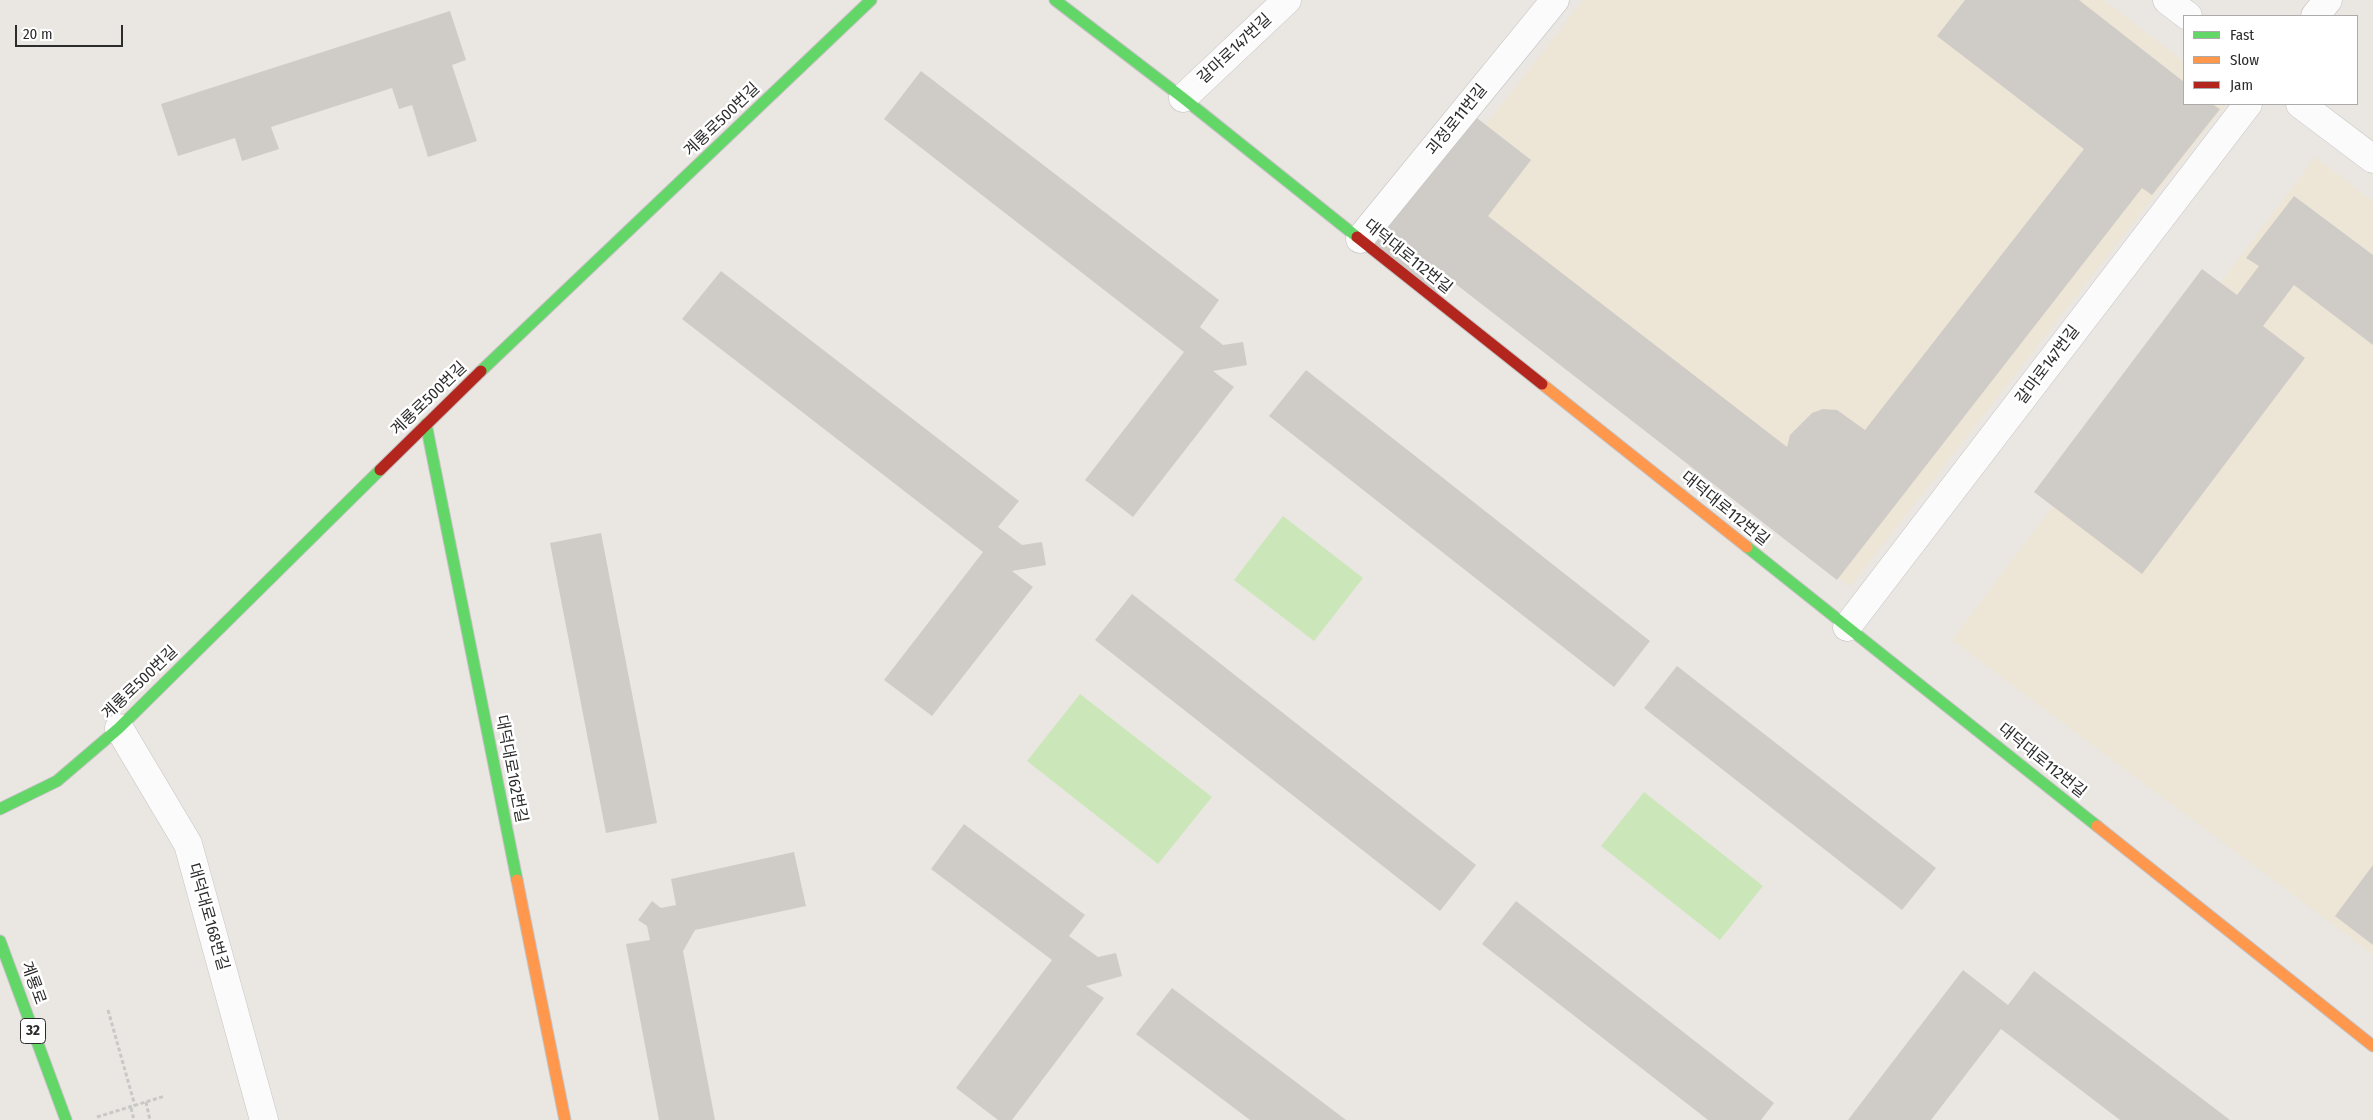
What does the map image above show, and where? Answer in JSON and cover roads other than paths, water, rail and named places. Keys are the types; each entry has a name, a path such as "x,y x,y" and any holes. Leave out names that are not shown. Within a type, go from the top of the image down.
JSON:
{"street":[{"name":"계룡로500번길","path":"0,809 57,780 118,728 426,424 871,0"},
{"name":"대덕대로112번길","path":"1055,0 1183,98 2373,1046"},
{"name":"갈마로147번길","path":"1183,98 1286,0"},
{"name":"괴정로11번길","path":"1360,239 1555,0"},
{"path":"2167,0 2187,15"},
{"path":"2316,15 2328,0"},
{"name":"갈마로147번길","path":"1847,627 2247,105"},
{"path":"2301,105 2373,159"},
{"name":"대덕대로162번길","path":"426,424 565,1120"},
{"name":"대덕대로168번길","path":"118,728 188,844 264,1120"},
{"name":"계룡로","path":"0,941 66,1120"}]}
